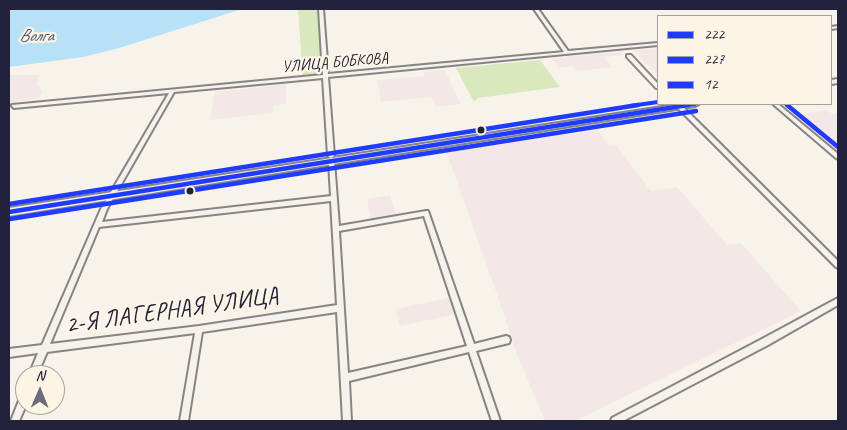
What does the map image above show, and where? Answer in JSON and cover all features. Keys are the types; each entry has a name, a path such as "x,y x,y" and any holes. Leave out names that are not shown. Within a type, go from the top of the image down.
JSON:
{"main road":[{"path":"9,212 658,105"},
{"path":"333,158 679,105"},
{"path":"9,206 111,194"}],"street":[{"path":"321,9 333,158 347,421"},
{"path":"536,9 566,53"},
{"name":"УЛИЦА БОБКОВА","path":"14,106 657,44"},
{"path":"629,56 657,86"},
{"path":"37,365 111,194 172,91"},
{"path":"679,105 838,265"},
{"path":"776,105 838,157"},
{"path":"97,225 334,198"},
{"path":"337,229 426,213 496,421"},
{"path":"617,421 837,304"},
{"name":"2-Я ЛАГЕРНАЯ УЛИЦА","path":"9,353 199,329 341,308"},
{"path":"184,421 199,329"},
{"path":"344,378 506,340"}],"shaded area":[{"path":"657,48 657,75 633,50"},
{"path":"620,52 623,55 604,57 612,67 578,71 573,66 558,68 552,58"},
{"path":"445,70 461,104 436,107 431,97 381,102 377,80 424,76 424,72"},
{"path":"9,75 40,75 37,84 42,91 39,99 17,101 9,112"},
{"path":"286,84 286,104 273,106 273,113 210,120 215,92"},
{"path":"827,110 832,114 838,113 838,152 794,115"},
{"path":"598,130 608,145 615,144 651,191 677,187 727,245 741,243 801,311 575,421 545,421 516,352 446,151"},
{"path":"390,195 396,215 371,219 367,199"},
{"path":"452,297 458,314 400,326 396,309"}],"green space":[{"path":"298,9 319,9 321,13 326,76 303,79"},
{"path":"540,60 560,87 478,98 474,102 456,68"}],"water":[{"name":"Волга","path":"9,9 242,9 119,48 83,57 9,67"}],"transit line":[{"name":"12","path":"9,204 657,102"},
{"name":"222","path":"9,212 689,105"},
{"name":"12","path":"787,105 838,147"},
{"name":"227","path":"10,219 696,111"}]}
